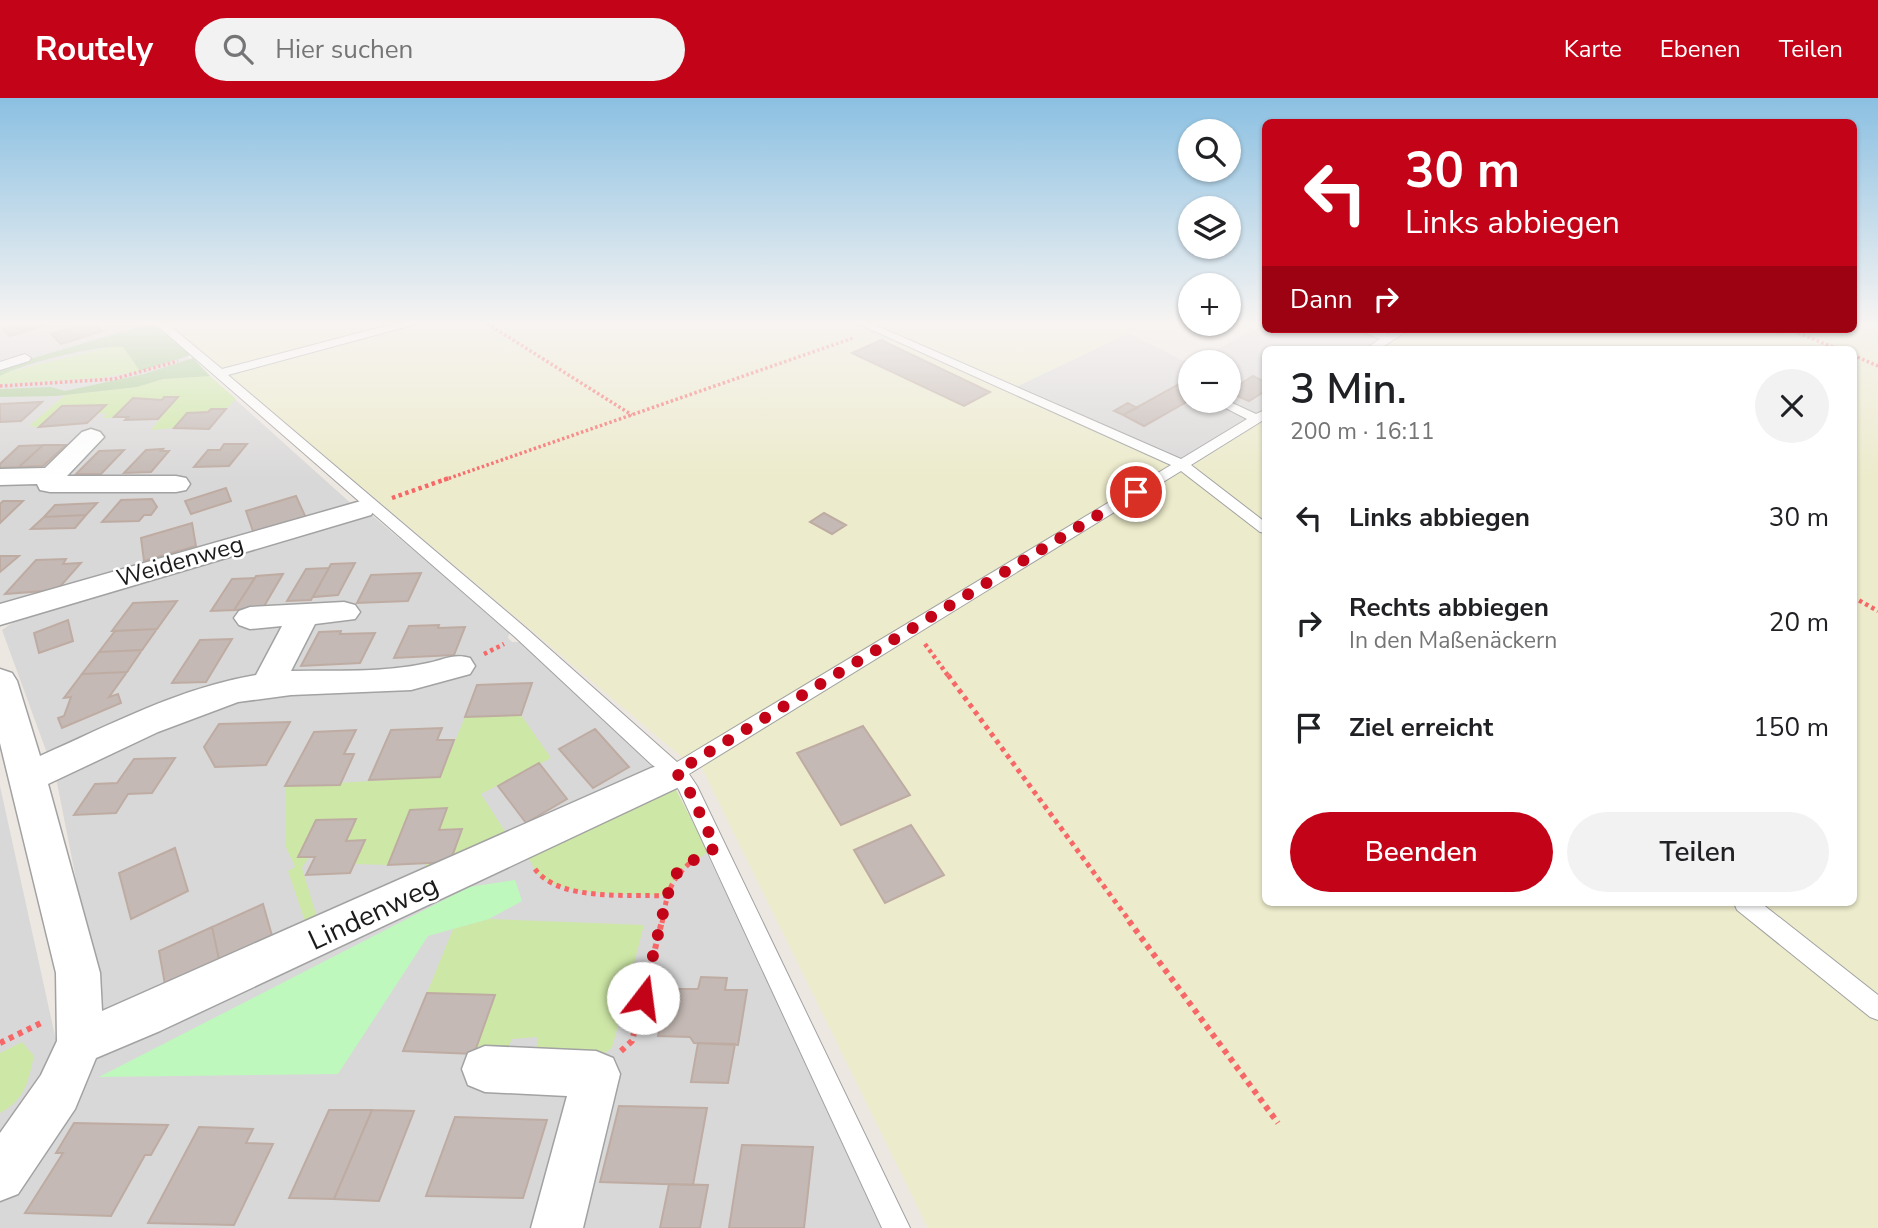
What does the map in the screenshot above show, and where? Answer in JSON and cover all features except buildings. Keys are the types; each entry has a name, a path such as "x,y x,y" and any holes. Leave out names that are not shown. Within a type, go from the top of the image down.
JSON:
{"street":[{"path":"91,437 52,476 50,484 176,484"},
{"path":"0,477 52,476"},
{"name":"Weidenweg","path":"0,615 366,507"},
{"path":"250,618 344,612"},
{"path":"267,685 299,625 301,615"},
{"path":"29,777 170,714 236,691 267,685 411,680 458,666"},
{"path":"0,681 29,777 78,973 80,1042 58,1092 0,1176"},
{"name":"Lindenweg","path":"80,1042 144,1016 670,775"},
{"path":"485,1069 604,1067 557,1228"}],"lane":[{"path":"223,374 366,507 522,633 658,760 670,775 687,786 897,1228"},
{"path":"977,374 1181,464 1262,527"},
{"path":"1241,409 1261,416"},
{"path":"670,775 915,629 1261,416"},
{"path":"1749,906 1878,1009"}],"path":[{"path":"0,386 36,381 106,380 137,374"},
{"path":"566,374 633,416"},
{"path":"366,507 753,374"},
{"path":"1857,599 1878,611"},
{"path":"915,629 1278,1122"},
{"path":"458,666 522,633"},
{"path":"523,842 539,875 552,885 582,890 667,896"},
{"path":"604,1067 632,1041 655,956 667,896 676,874 700,855 716,848"}],"shaded area":[{"path":"0,374 207,374 355,507 0,612"},
{"path":"1043,374 1178,374 1178,413 1241,413 1241,374 1262,374 1262,410 1181,459 1018,386"},
{"path":"368,512 510,631 508,638 512,642 521,642 657,771 158,998 102,1011 56,778 2,630 22,616"},
{"path":"0,786 61,1063 675,788 888,1228 0,1228"}],"green space":[{"path":"2,374 124,374 100,378 0,384"},
{"path":"144,374 208,374 210,376 163,379 137,387 56,396 0,397 0,389 51,387 65,391"},
{"path":"227,374 969,374 1173,464 684,759"},
{"path":"988,374 1044,374 1018,386"},
{"path":"1857,374 1878,374 1878,1228 928,1228 701,766 1262,421 1262,906 1857,906"},
{"path":"210,376 236,399 226,409 187,413 174,428 151,430 177,397 162,400 133,399 113,418 103,418 107,413 97,414 105,405 62,406 39,427 29,426 65,395 137,387 163,379"},
{"path":"521,715 551,758 481,794 512,842 427,881 425,863 450,862 462,830 439,830 446,808 410,810 388,865 354,864 364,840 346,841 355,819 316,820 299,857 309,857 302,868 319,924 308,930 288,871 295,867 285,845 285,786 440,777 465,717"},
{"path":"675,788 708,852 676,874 667,896 600,893 564,888 540,876 526,853"},
{"path":"515,880 522,901 489,919 428,936 338,1074 99,1077 469,887"},
{"path":"489,919 644,925 612,1048 584,1067 534,1065 538,1037 512,1039 506,1053 474,1054 495,995 427,993 453,929"},
{"path":"22,1042 34,1056 27,1082 15,1102 0,1113 0,1053"}],"route":[{"path":"643,998 667,896 676,874 700,855 716,848 687,786 676,772 915,629 1136,492"}]}
